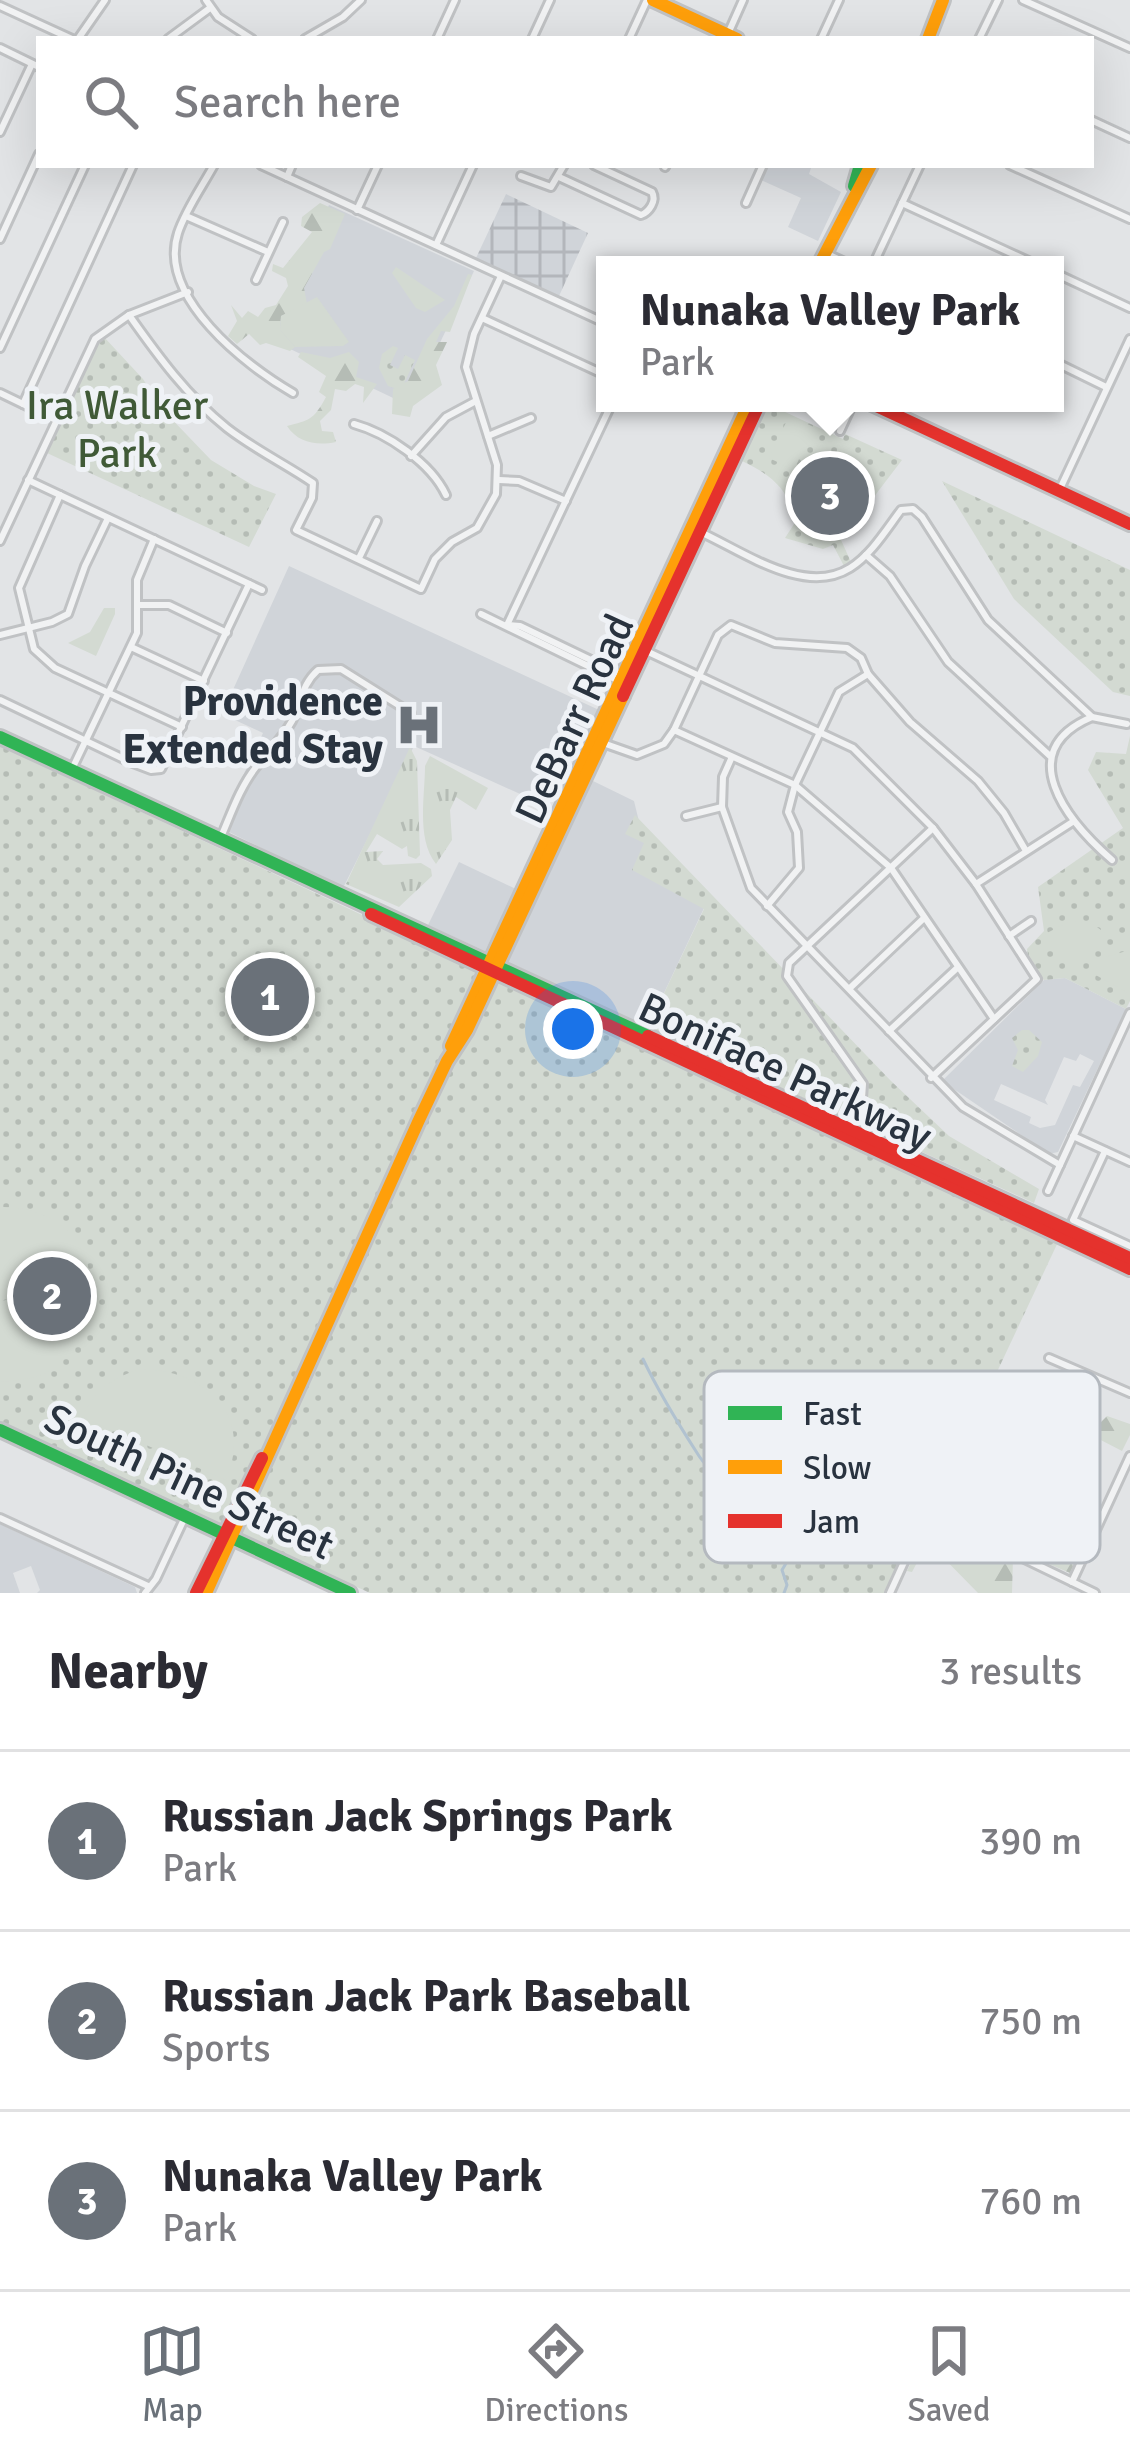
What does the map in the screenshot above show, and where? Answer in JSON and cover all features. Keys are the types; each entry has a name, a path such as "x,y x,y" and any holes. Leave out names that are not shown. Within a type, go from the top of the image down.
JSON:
{"main road":[{"path":"650,0 728,36"},
{"path":"929,34 943,0"},
{"path":"852,195 859,168"},
{"path":"823,256 869,168"},
{"name":"DeBarr Road","path":"491,967 586,751 640,647 749,412"},
{"path":"889,412 1130,524"},
{"name":"DeBarr Road","path":"206,1593 250,1477 268,1450 491,967 602,742 626,676"},
{"name":"Boniface Parkway","path":"0,737 1130,1258"},
{"path":"570,808 586,751"},
{"name":"Boniface Parkway","path":"847,1131 1130,1269"},
{"name":"South Pine Street","path":"0,1430 350,1593"},
{"name":"DeBarr Road","path":"196,1593 227,1536"}],"street":[{"path":"77,36 104,0"},
{"path":"318,36 361,0"},
{"path":"438,36 455,0"},
{"path":"533,36 550,0"},
{"path":"631,36 650,0"},
{"path":"730,36 743,0"},
{"path":"822,36 839,0"},
{"path":"980,36 998,0"},
{"path":"1024,0 1130,48"},
{"path":"171,36 208,4 247,36"},
{"path":"0,6 68,36"},
{"path":"0,48 35,65 0,132"},
{"path":"1094,120 1130,138"},
{"path":"0,238 36,160"},
{"path":"0,348 84,168"},
{"path":"23,404 132,168"},
{"path":"212,168 178,232 176,254 188,292 223,342 293,393"},
{"path":"268,168 596,319"},
{"path":"287,177 291,168"},
{"path":"357,210 377,168"},
{"path":"436,245 472,168"},
{"path":"520,176 548,188 554,186 563,168"},
{"path":"559,176 641,215 648,211 652,193 600,168"},
{"path":"746,203 762,168"},
{"path":"877,256 919,168"},
{"path":"1017,168 1130,219"},
{"path":"902,202 1018,256"},
{"path":"186,216 268,252"},
{"path":"256,280 283,222"},
{"path":"129,315 170,371 210,414 313,484 296,530 421,589 442,550 469,535 485,519 500,480 474,402 467,356 501,276"},
{"path":"1064,278 1130,308"},
{"path":"0,541 95,339 129,315 188,292"},
{"path":"482,318 596,371"},
{"path":"1059,491 1130,339"},
{"path":"1064,366 1107,387"},
{"path":"0,393 56,420"},
{"path":"411,456 446,417 474,402"},
{"path":"507,626 608,412"},
{"path":"840,431 849,412"},
{"path":"488,436 531,418"},
{"path":"354,424 411,456 434,476 446,495"},
{"path":"28,480 262,590"},
{"path":"500,480 519,481 566,501"},
{"path":"60,495 19,588 34,650 44,662 182,728"},
{"path":"695,530 808,578 850,568 901,511 917,512 988,620 1092,717 1127,724"},
{"path":"0,634 68,614 108,517"},
{"path":"359,558 377,521"},
{"path":"72,771 131,647 138,627 137,580 154,539"},
{"path":"866,555 890,576 948,662 1050,755"},
{"path":"0,700 156,770 166,765 249,584"},
{"path":"139,605 169,605 227,633"},
{"path":"481,614 507,626 520,626 626,676"},
{"path":"602,742 637,755 664,743 722,630 731,625 775,643 848,648 910,722 978,782 1004,813 1026,851"},
{"path":"131,647 205,681"},
{"path":"640,647 854,748 933,827 976,884 1037,979 931,1078"},
{"path":"219,840 255,768 275,748 295,716 305,683 326,667 341,669 412,713"},
{"path":"766,906 799,868 797,832 788,812 795,785 839,692 868,674"},
{"path":"1092,717 1071,726 1059,738 1050,755 1050,777 1074,820 1112,860"},
{"path":"674,730 795,785 891,868 994,1019"},
{"path":"731,759 723,777 722,807 752,888 766,906 962,1107 1060,1165"},
{"path":"686,816 722,807"},
{"path":"976,884 1074,820"},
{"path":"847,1131 862,1099 863,1084 787,976 789,963 933,827"},
{"path":"850,988 923,919"},
{"path":"1009,935 1030,921"},
{"path":"889,1031 956,969"},
{"path":"1048,1191 1130,1013"},
{"path":"1073,1136 1130,1162"},
{"path":"1106,1151 1073,1220 1130,1246"},
{"path":"1048,1358 1078,1371"},
{"path":"1100,1380 1130,1393"},
{"path":"1100,1526 1130,1456"},
{"path":"0,1518 146,1590 156,1579 185,1516"},
{"path":"890,1593 904,1563"},
{"path":"1033,1563 1095,1593"},
{"path":"1072,1582 1082,1563"}],"shaded area":[{"path":"766,168 811,168 809,174 841,192 818,241 788,227 801,198 761,180"},
{"path":"506,194 588,233 559,296 476,258"},
{"path":"329,205 474,271 410,406 265,337"},
{"name":"Providence Extended Stay","path":"289,566 599,710 549,807 414,746 343,888 219,827 263,733 222,714"},
{"path":"591,780 634,801 644,842 704,908 648,1027 506,961"},
{"path":"459,862 516,889 485,951 428,925"},
{"path":"1065,978 1126,1009 1058,1152 1049,1154 942,1081 1044,980","holes":["1080,1054 1094,1061 1080,1087 1073,1085 1055,1125 1040,1128 1029,1123 1031,1117 994,1100 1001,1084 1048,1105 1045,1100 1064,1057 1076,1061"]},
{"path":"0,1524 135,1587 137,1593 37,1593 31,1566 13,1573 20,1593 0,1593"}],"green space":[{"path":"320,203 345,214 330,249 304,288 307,304 281,316 280,330 295,347 290,351 260,345 249,334 237,344 228,336 237,321 231,305 242,318 248,311 258,317 265,308 276,305 288,286 286,278 272,271 273,264 283,268 312,232 301,226 302,217"},
{"path":"396,267 445,300 425,312 416,308 392,273"},
{"path":"468,274 472,275 450,332 441,331 436,342 447,342 436,365 442,385 413,406 410,417 392,414 393,389 408,381 427,339 454,306"},
{"path":"317,297 349,342 343,346 295,347 280,330 281,316"},
{"name":"Ira Walker Park","path":"104,337 211,460 276,494 249,547 47,453"},
{"path":"393,346 398,348 390,365 398,369 405,355 415,360 401,390 388,386 379,368 382,354"},
{"path":"301,352 330,358 349,352 359,362 356,377 377,384 363,403 364,387 355,384 346,391 335,389 331,410 320,421 322,431 333,432 336,442 308,442 287,426 310,418 326,397 319,392 326,376 298,357"},
{"path":"764,412 785,412 902,460 841,540 851,562 844,566 833,545 823,549 785,538 796,521 783,491 770,477 742,461"},
{"path":"789,416 814,427 794,470 769,458"},
{"path":"942,481 1130,570 1130,696 1113,692 1014,599"},
{"path":"104,608 115,608 115,614 96,656 68,643 90,632"},
{"path":"1130,736 1130,1001 1126,1009 1065,978 1044,980 1029,963 1027,949 1044,931 1038,887 1123,828 1088,770 1096,752 1126,754"},
{"path":"0,746 1059,1240 997,1371 704,1371 704,1563 907,1563 893,1593 370,1593 0,1422"},
{"path":"410,747 417,761 420,855 416,859 408,856 407,846 402,849 377,834 366,852 383,851 377,859 383,865 421,863 431,869 432,876 399,907 346,884"},
{"path":"430,756 488,788 476,810 456,797 450,810 452,840 436,864 426,842 423,817 425,766"},
{"path":"635,815 949,1136 1039,1189 1034,1203 648,1027 704,909 632,870 644,843 625,834"},
{"path":"1070,921 1094,925 1108,935 1076,970 1045,934"},
{"path":"1130,950 1130,994 1092,973 1105,957"},
{"path":"1029,1030 1042,1042 1038,1056 1023,1072 1012,1066 1018,1050 1012,1038"},
{"path":"0,1207 26,1209 67,1230 80,1247 91,1289 87,1313 58,1365 35,1377 0,1382 0,1294 3,1301 12,1297 9,1288 0,1291"},
{"path":"140,1369 184,1377 218,1400 233,1435 226,1480 82,1417 105,1386"},
{"path":"1107,1416 1130,1424 1122,1451 1100,1440 1100,1423"},
{"path":"949,1563 1013,1563 1012,1593 978,1593"},
{"path":"1046,1563 1075,1563 1070,1573"}],"waterway":[{"path":"643,1359 704,1462"},
{"path":"784,1593 787,1585 782,1570 786,1563"}],"traffic: fast":[{"path":"854,186 859,168"},
{"path":"0,737 648,1036"},
{"path":"0,1430 350,1593"}],"traffic: slow":[{"path":"653,0 731,36"},
{"path":"929,36 943,0"},
{"path":"824,256 869,168"},
{"path":"451,1046 745,412"},
{"path":"206,1593 419,1120 467,1030 623,696"}],"traffic: jam":[{"path":"623,696 756,412"},
{"path":"889,412 1130,524"},
{"path":"371,914 1130,1269"},
{"path":"648,1036 1130,1258"},
{"path":"196,1593 262,1458"}],"place":[{"name":"Nunaka Valley Park","path":"830,496"},
{"name":"Providence Extended Stay","path":"419,725"},
{"name":"Russian Jack Springs Park","path":"270,997"},
{"name":"Russian Jack Park Baseball","path":"52,1296"}]}
